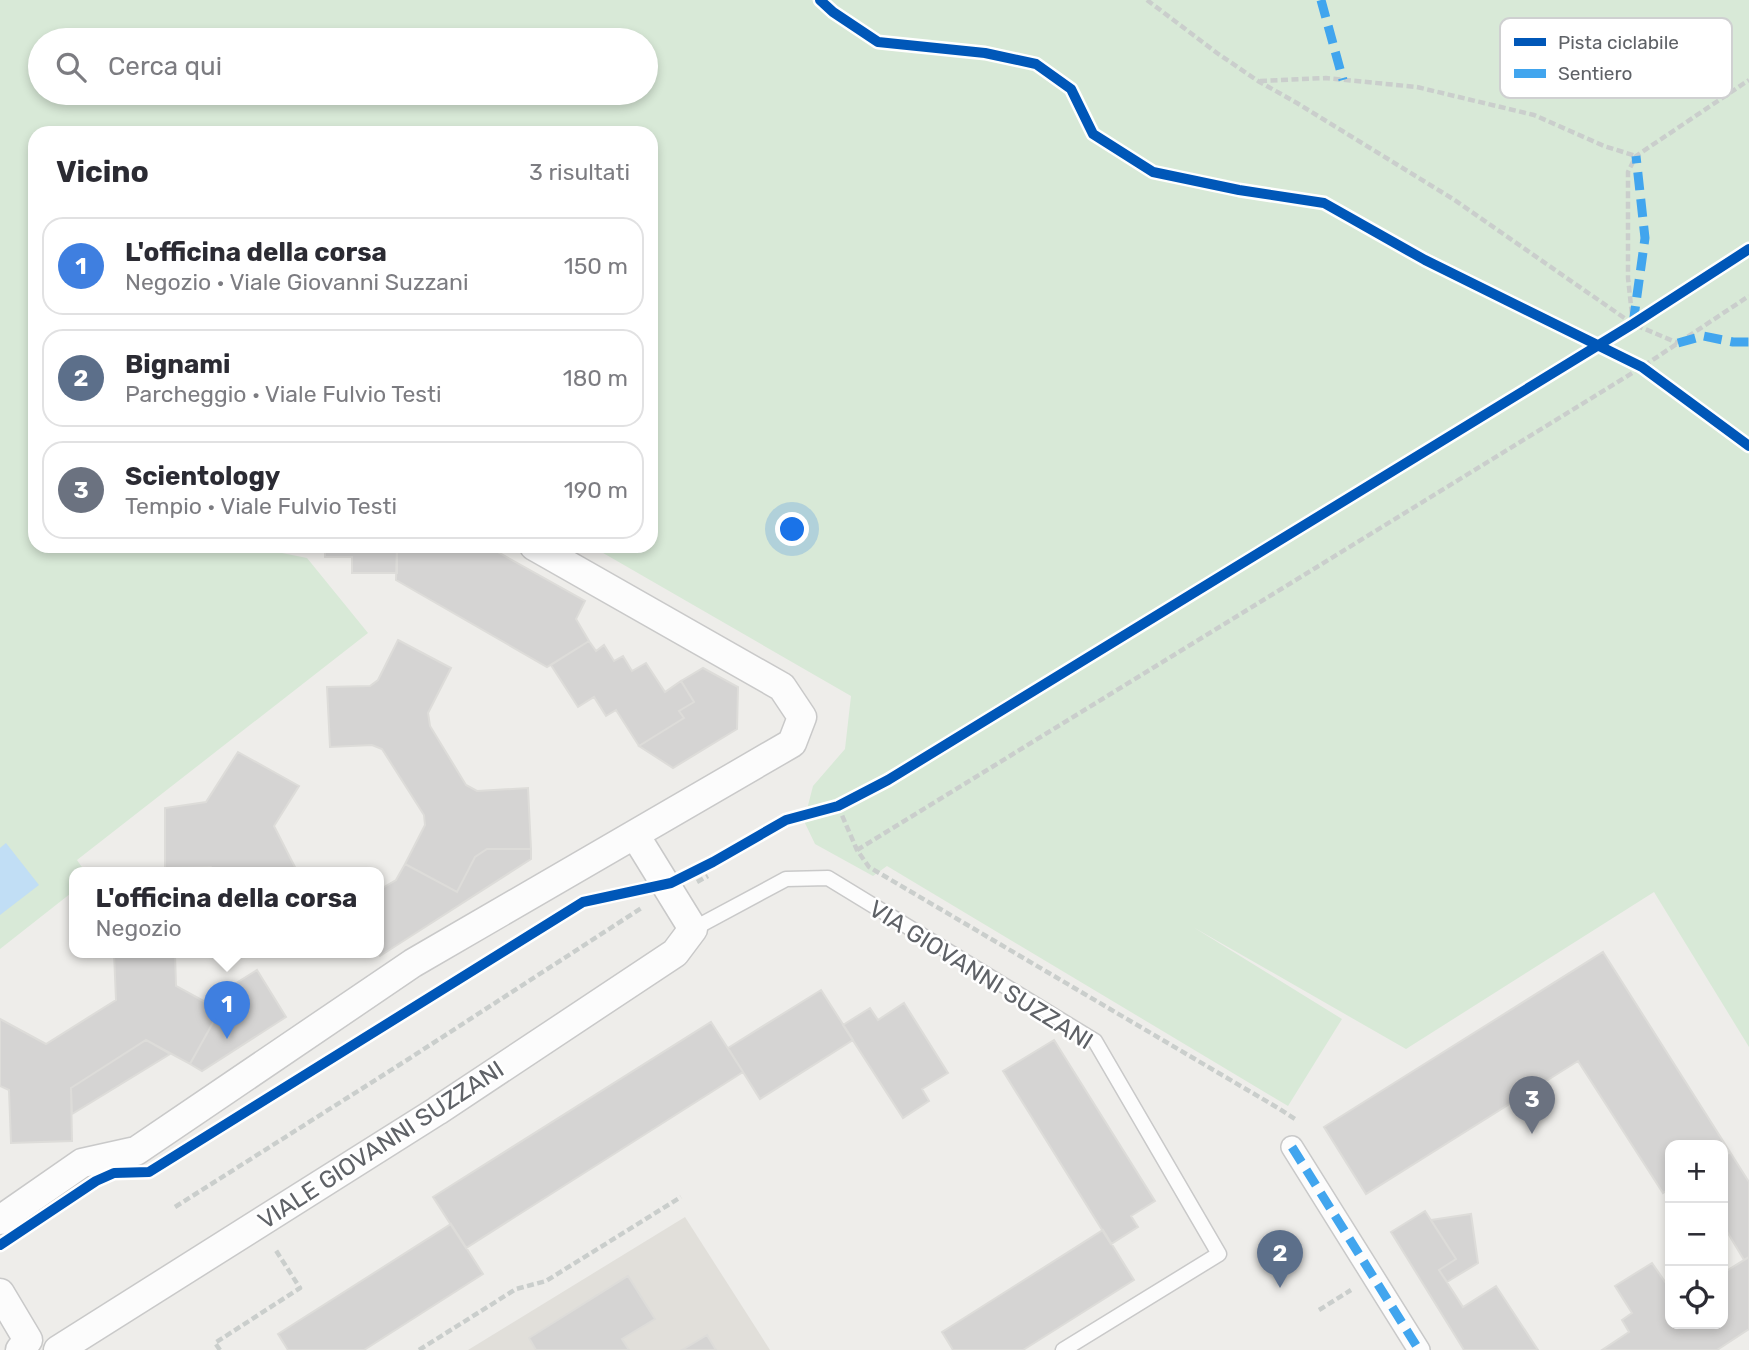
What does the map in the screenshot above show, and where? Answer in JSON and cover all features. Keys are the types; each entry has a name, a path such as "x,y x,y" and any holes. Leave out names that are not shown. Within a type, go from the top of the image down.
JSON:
{"street":[{"path":"0,1220 82,1163 136,1151 413,963 792,743 802,718 782,687 546,553"},
{"path":"635,835 659,892 694,929"},
{"name":"VIALE GIOVANNI SUZZANI","path":"58,1350 438,1111 675,953 694,929"},
{"path":"1292,1147 1419,1350"},
{"path":"0,1293 28,1340 20,1350"}],"lane":[{"name":"VIALE GIOVANNI SUZZANI","path":"694,929 786,879 828,878"},
{"name":"VIA GIOVANNI SUZZANI","path":"828,878 1095,1041 1219,1254 1063,1350"}],"path":[{"path":"1147,0 1258,81 1453,199 1633,324 1678,343"},
{"path":"1258,81 1326,78 1417,88 1534,115 1604,146 1636,156"},
{"path":"1732,91 1749,80"},
{"path":"1633,324 1628,278 1628,172 1636,156 1722,98"},
{"path":"857,850 1642,367 1749,296"},
{"path":"1621,331 1645,316"},
{"path":"1631,362 1653,375"},
{"path":"825,810 843,803 857,850 869,867 1295,1119 1292,1147"},
{"path":"175,1207 407,1060 659,892 702,867"},
{"path":"419,1350 516,1289 546,1280 681,1197"},
{"path":"220,1350 215,1343 300,1288 259,1223"},
{"path":"1319,1310 1373,1276"}],"shaded area":[{"path":"685,1217 770,1350 468,1350"}],"green space":[{"path":"0,0 1749,0 1749,1047 1654,892 1406,1049 1193,927 1342,1019 1288,1106 887,866 873,876 815,844 804,821 813,786 845,749 851,696 603,553 658,553 658,126 28,126 28,553 282,553 307,558 368,633 77,860 82,867 69,867 69,895 0,949"}],"water":[{"path":"6,843 39,885 0,915 0,848"}],"building":[{"path":"325,553 397,553 397,573 352,573 352,557 325,557"},
{"path":"397,553 499,553 585,601 576,619 589,641 547,667 396,580"},
{"path":"398,640 451,668 428,713 430,726 466,785 477,791 528,788 531,849 487,849 475,857 457,892 405,864 425,825 424,815 382,749 372,745 330,747 327,687 370,686 378,680"},
{"path":"589,641 596,651 604,645 614,661 623,656 632,671 646,663 665,692 681,681 694,702 679,711 684,718 639,746 616,710 606,716 594,697 578,707 551,665"},
{"path":"703,668 738,687 737,729 673,768 639,746 684,718 679,711 694,702 681,681"},
{"path":"238,752 299,786 274,826 295,867 165,867 165,808 206,802"},
{"path":"487,849 531,849 531,859 384,953 384,887 396,880 405,864 457,892 475,857"},
{"path":"1603,952 1722,1140 1665,1140 1663,1193 1578,1061 1366,1194 1324,1127"},
{"path":"114,958 175,958 176,986 220,1010 190,1064 146,1040 71,1088 72,1141 11,1143 9,1090 0,1086 0,1019 46,1044 116,1000"},
{"path":"257,970 286,1017 202,1071 190,1064 220,1010 206,1002"},
{"path":"821,990 853,1040 760,1099 728,1048"},
{"path":"904,1003 948,1073 922,1089 929,1101 903,1118 843,1025 870,1008 878,1020"},
{"path":"711,1022 743,1072 466,1248 433,1197"},
{"path":"146,1040 170,1054 72,1114 71,1088"},
{"path":"1054,1040 1155,1201 1131,1216 1138,1227 1111,1244 1003,1071"},
{"path":"1730,1152 1749,1182 1749,1257 1744,1260 1728,1233"},
{"path":"1425,1211 1456,1259 1439,1270 1463,1307 1496,1286 1538,1350 1464,1350 1391,1232"},
{"path":"1471,1214 1478,1263 1447,1282 1439,1270 1456,1259 1431,1220"},
{"path":"451,1224 483,1274 364,1350 288,1350 278,1334"},
{"path":"1103,1230 1134,1280 1023,1350 953,1350 942,1332"},
{"path":"1749,1257 1749,1329 1717,1350 1602,1350 1629,1332 1622,1320 1632,1313 1615,1286 1652,1263 1665,1282 1665,1329 1728,1329 1728,1270"},
{"path":"628,1276 655,1319 622,1339 629,1350 536,1350 529,1338"},
{"path":"707,1335 716,1350 682,1350"}],"marked path":[{"path":"1321,0 1343,80"},
{"path":"1633,324 1645,238 1636,156"},
{"path":"1678,343 1703,336 1749,342"},
{"path":"1292,1147 1419,1350"}],"cycle path":[{"path":"820,0 878,42 985,53 1036,64 1071,89 1093,134 1153,172 1239,190 1324,203 1425,260 1642,367 1749,446"},
{"path":"0,1245 96,1181 114,1173 149,1172 583,902 671,883 786,820 838,806 888,780 1633,324 1749,249"}],"place":[{"name":"L'officina della corsa","path":"227,1039"},
{"name":"Scientology","path":"1532,1134"},
{"name":"Bignami","path":"1280,1288"}]}
